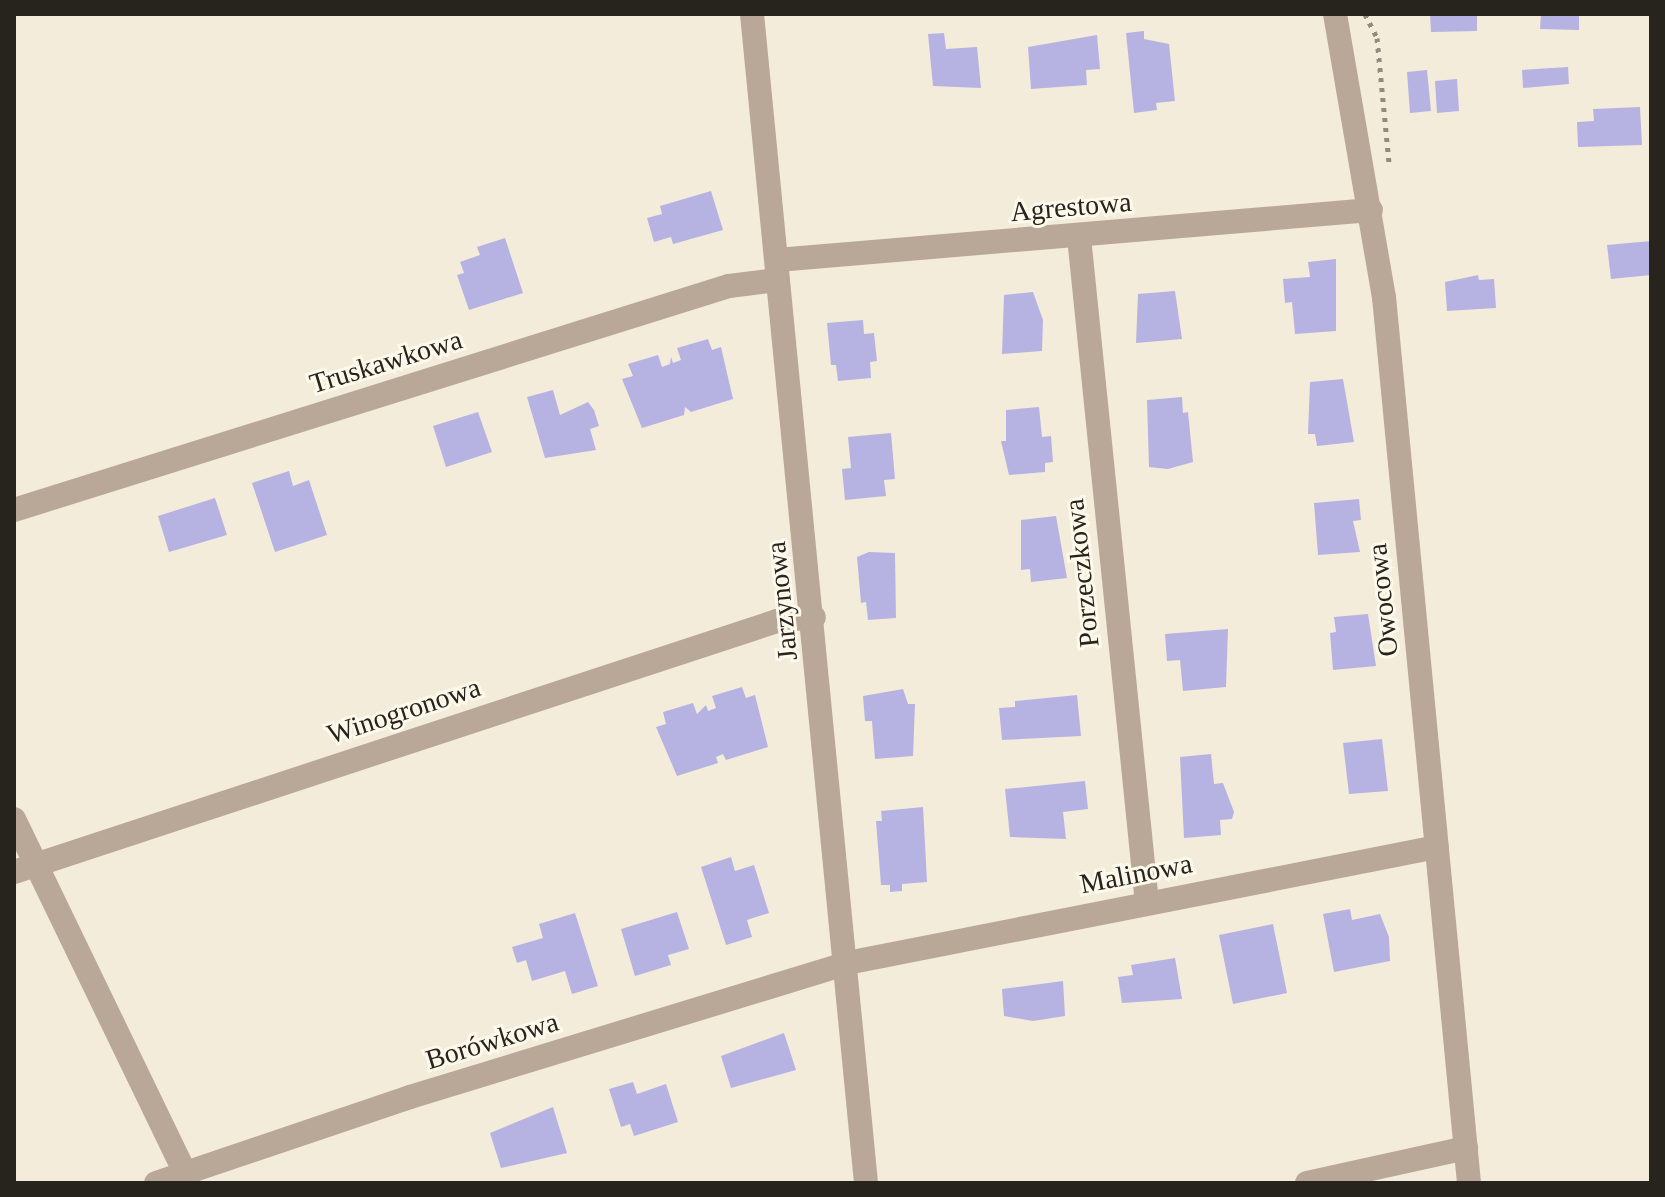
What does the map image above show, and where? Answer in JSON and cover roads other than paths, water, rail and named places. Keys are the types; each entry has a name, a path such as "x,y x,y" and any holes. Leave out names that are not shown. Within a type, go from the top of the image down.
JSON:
{"street":[{"name":"Jarzynowa","path":"752,14 814,617 866,1183"},
{"name":"Owocowa","path":"1335,14 1371,210 1469,1183"},
{"name":"Agrestowa","path":"778,270 1079,237 1371,210"},
{"name":"Porzeczkowa","path":"1079,237 1147,903"},
{"name":"Truskawkowa","path":"14,510 778,270"},
{"name":"Winogronowa","path":"24,867 777,621 814,617"},
{"path":"14,819 24,867 184,1170"},
{"name":"Malinowa","path":"847,963 1437,847"},
{"name":"Borówkowa","path":"156,1183 184,1170 847,963"},
{"path":"1307,1183 1466,1148"}]}
